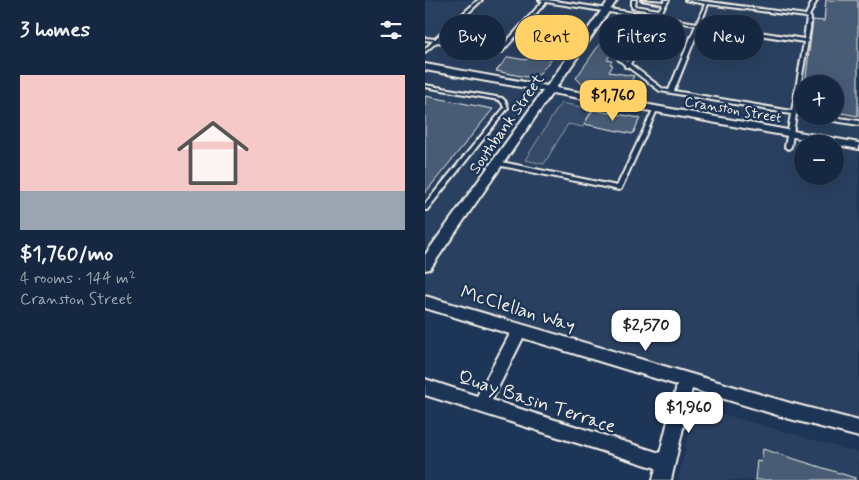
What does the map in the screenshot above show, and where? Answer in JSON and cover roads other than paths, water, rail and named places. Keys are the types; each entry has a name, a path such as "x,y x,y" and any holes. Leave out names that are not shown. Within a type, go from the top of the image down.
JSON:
{"street":[{"name":"Southbank Street","path":"425,265 613,0"},
{"name":"Cranston Street","path":"425,67 859,146"},
{"name":"McClellan Way","path":"425,302 686,380 859,429"},
{"path":"481,405 520,330"},
{"path":"662,480 686,380"},
{"name":"Quay Basin Terrace","path":"425,387 666,463"}],"lane":[{"path":"425,51 480,0"},
{"path":"425,39 500,51 543,0 630,15"},
{"path":"635,0 633,7 660,11"},
{"path":"643,0 665,1 658,15"},
{"path":"687,0 807,16"},
{"path":"800,75 809,18 807,16 815,0"},
{"path":"702,15 707,3"},
{"path":"671,91 695,33"},
{"path":"763,35 806,41"},
{"path":"621,60 662,90 794,113 788,147"},
{"path":"627,66 630,60"},
{"path":"425,86 500,99 504,102 506,108 425,208"},
{"path":"497,163 619,188 655,110"},
{"path":"844,120 859,123"}]}
